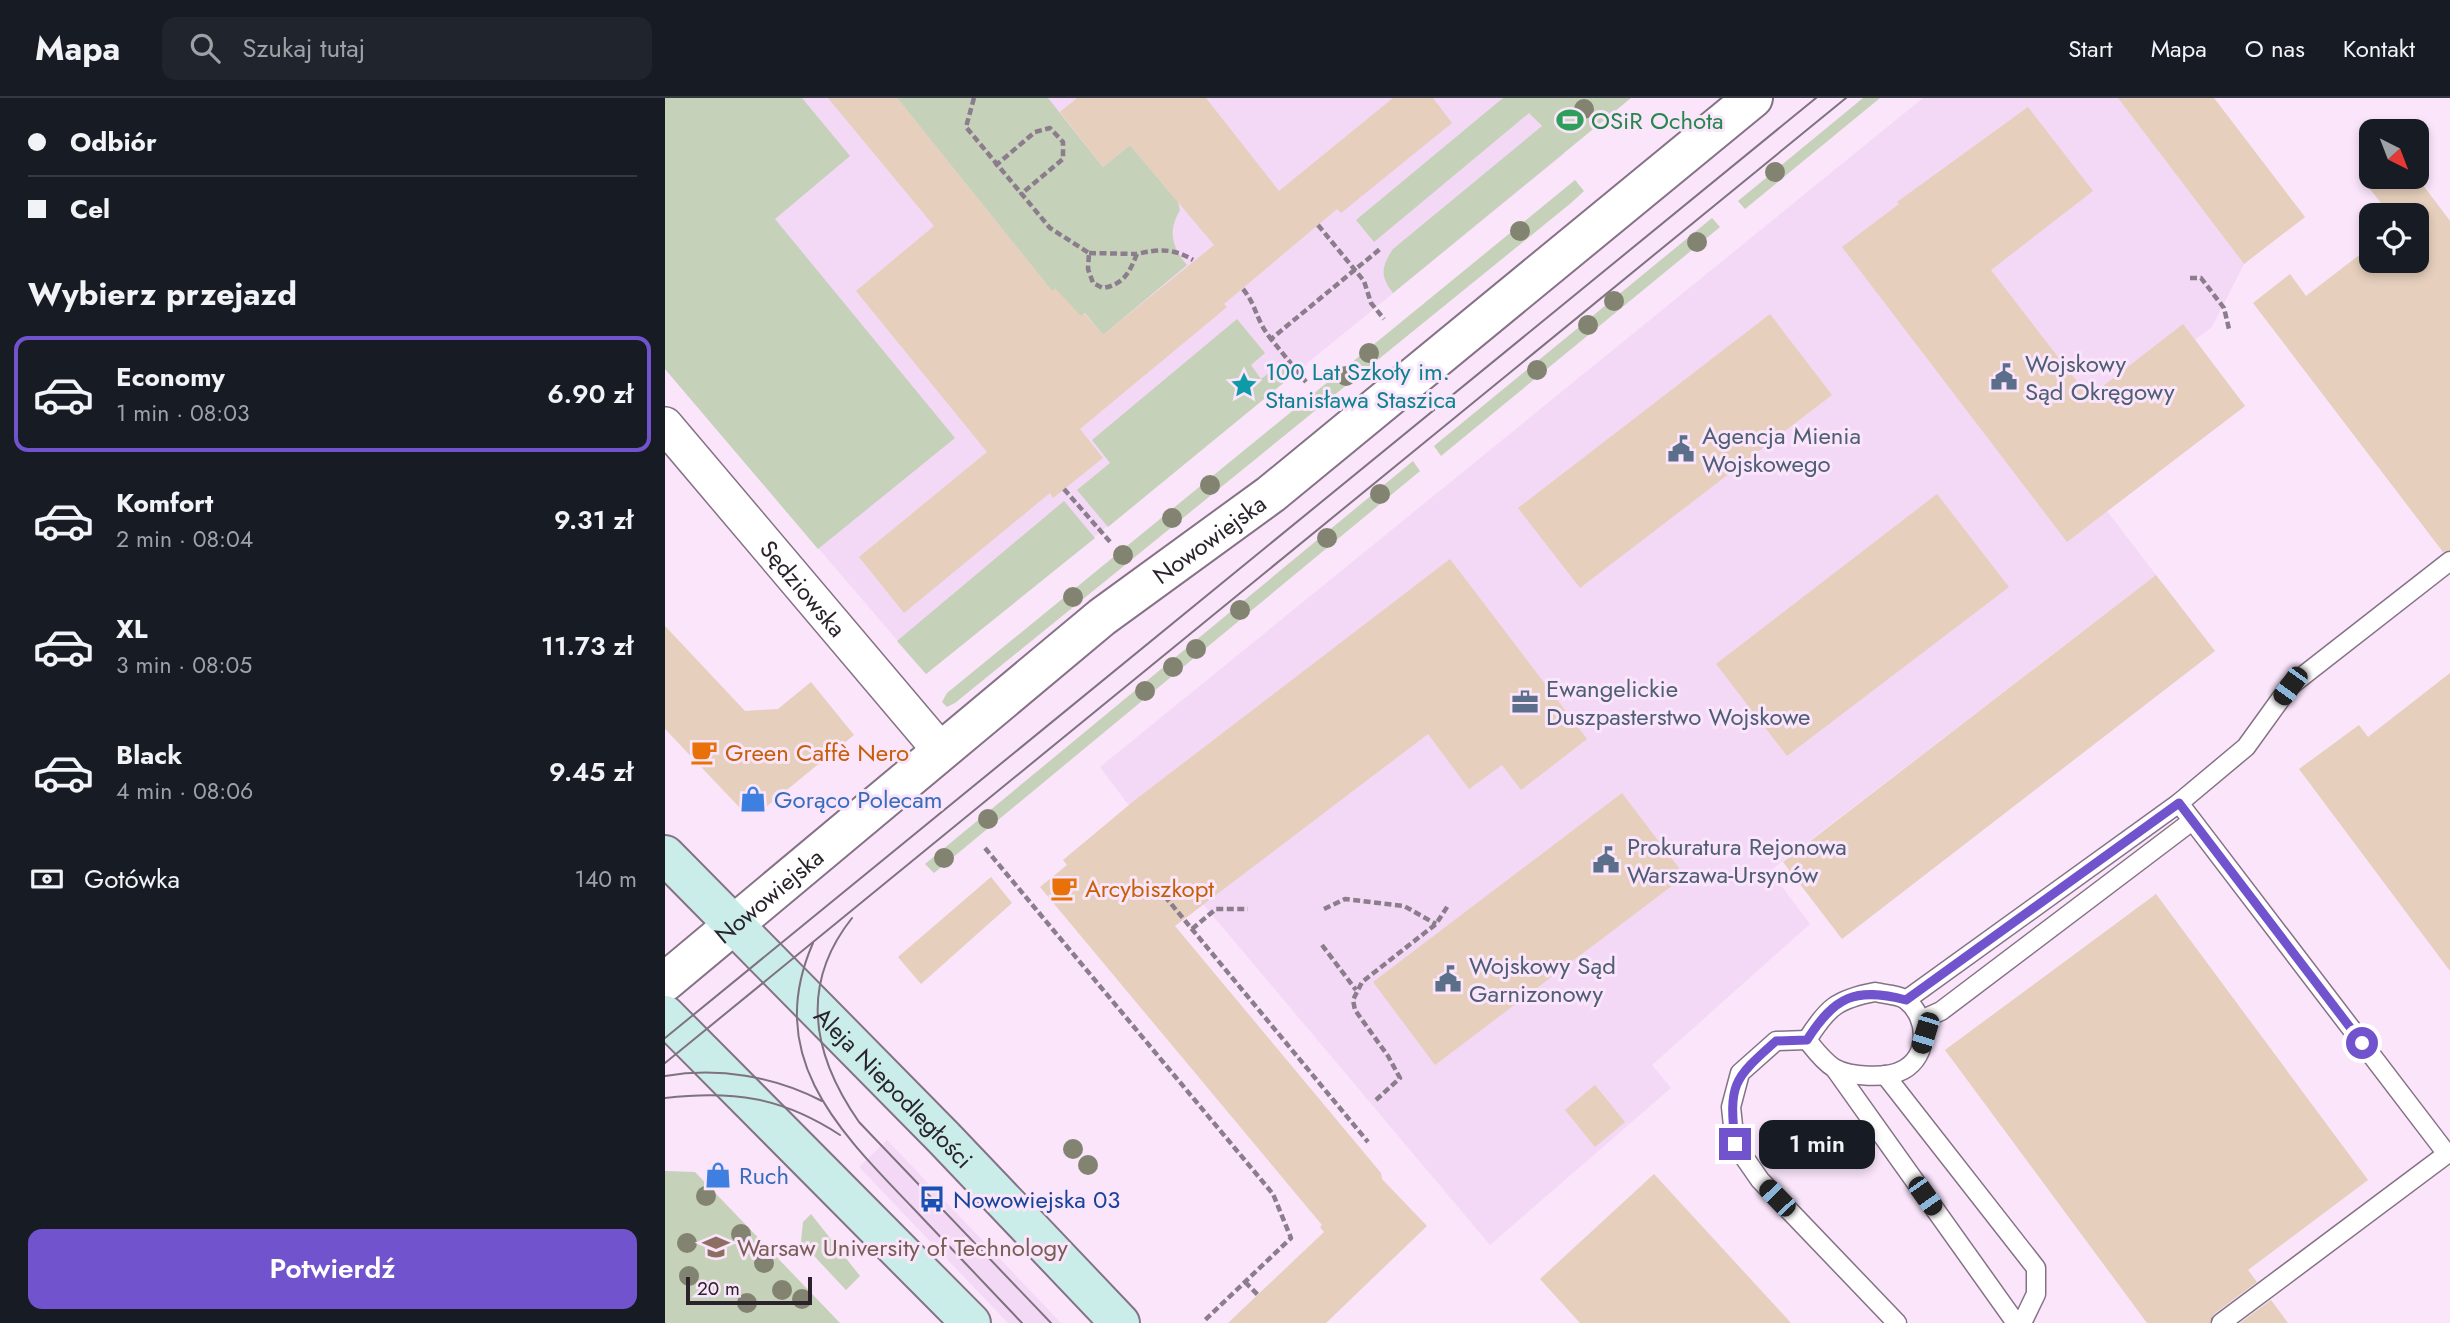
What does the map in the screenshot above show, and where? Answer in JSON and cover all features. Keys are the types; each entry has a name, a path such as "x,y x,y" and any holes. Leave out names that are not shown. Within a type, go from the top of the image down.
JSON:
{"main road":[{"name":"Aleja Niepodległości","path":"665,855 944,1138 1120,1323"},
{"path":"665,1015 971,1323"}],"street":[{"name":"Nowowiejska","path":"665,982 1119,604 1221,533 1292,478 1753,98"},
{"name":"Sędziowska","path":"665,425 941,751"}],"lane":[{"path":"1906,1000 2179,803 2246,747 2290,686 2450,562"},
{"path":"2179,803 2447,1154 2221,1323"},
{"path":"1921,1020 1941,1012 2192,821"},
{"path":"1807,1040 1822,1017 1843,998 1875,992 1906,1000 1921,1020 1925,1033 1919,1051 1904,1070 1885,1075 1835,1069"},
{"path":"1897,1323 1760,1180 1735,1144 1731,1107 1740,1073 1776,1041 1807,1040 1835,1069 2016,1323"},
{"path":"1885,1075 2036,1268 2036,1294 2022,1323"}],"path":[{"path":"974,98 966,127 995,166 1050,228 1089,253 1137,254 1163,248 1193,260"},
{"path":"995,166 1035,132 1050,128 1063,142 1063,159 1020,195"},
{"path":"1318,225 1364,281 1371,303 1384,318"},
{"path":"1271,339 1380,249"},
{"path":"1089,253 1088,269 1093,283 1103,288 1113,286 1128,276 1137,254"},
{"path":"2190,278 2201,278 2224,308 2229,329"},
{"path":"1243,289 1252,301 1257,322 1306,382"},
{"path":"1064,489 1111,543"},
{"path":"985,848 1273,1194 1291,1238 1204,1321"},
{"path":"1158,888 1368,1142"},
{"path":"1324,909 1345,899 1404,906 1436,925"},
{"path":"1376,1100 1400,1078 1388,1056 1355,1010 1356,990 1362,982 1436,925 1448,904"},
{"path":"1192,929 1216,909 1248,909"},
{"path":"1322,945 1356,990"},
{"path":"1245,1282 1258,1295"}],"shaded area":[{"path":"665,98 1518,98 1564,154 926,674 665,369"},
{"path":"1923,98 2118,98 2244,264 2212,327 2195,340 2245,406 2107,511 2156,575 1770,871 1810,924 1652,1065 1671,1088 1490,1245 1203,904 1100,767"},
{"path":"887,1140 1061,1323 1008,1323 859,1167"}],"green space":[{"path":"665,98 802,98 850,156 775,219 955,438 818,549 665,369"},
{"path":"897,98 1048,98 1103,167 1130,145 1178,202 1180,210 1174,225 1173,238 1177,251 1187,265 1103,335 1085,313 1080,317 1052,291"},
{"path":"1503,98 1631,98 1393,293 1384,271 1393,249 1542,126 1529,113 1374,242 1356,220"},
{"path":"1863,98 1880,98 1745,209 1738,201"},
{"path":"1575,180 1584,191 1571,203 955,703 947,707 942,702 947,693"},
{"path":"1712,218 1720,227 1441,456 1434,446"},
{"path":"1237,319 1265,353 1251,365 1261,379 1281,364 1292,376 1108,527 1077,490 1110,463 1092,440"},
{"path":"1413,461 1420,471 934,873 925,864"},
{"path":"1064,501 1095,538 926,674 897,641"},
{"name":"Warsaw University of Technology","path":"665,1171 695,1172 840,1323 665,1323"},
{"path":"811,1214 860,1276 846,1290 801,1242 803,1222"}],"building":[{"path":"828,98 897,98 1052,291 1055,288 1081,316 1084,313 1103,335 1214,245 1130,145 1103,167 1060,112 1077,98 1206,98 1279,191 1393,98 1433,98 1452,123 1341,213 1337,209 1224,304 1227,307 1080,429 1103,458 1053,498 1050,493 904,613 859,557 987,452 856,291 934,226"},
{"path":"2118,98 2214,98 2305,217 2244,264"},
{"path":"2028,107 2093,191 1991,270 2089,397 2183,324 2245,406 2067,542 1842,247 1899,204 1897,202"},
{"path":"2370,189 2426,189 2450,221 2450,550 2443,552 2253,303 2290,274 2306,296 2359,255 2359,273 2429,273 2429,203 2381,203"},
{"path":"1770,314 1832,395 1580,588 1518,508"},
{"path":"1937,494 2009,587 1787,756 1716,664"},
{"path":"1450,559 1587,739 1521,790 1502,765 1469,789 1428,734 1175,926 1381,1173 1382,1179 1427,1226 1326,1323 1228,1323 1324,1232 1320,1227 1322,1225 1040,887 1067,865 1063,860 1135,800"},
{"path":"2156,575 2215,651 1842,939 1783,862"},
{"path":"665,626 745,711 778,709 811,682 854,735 761,811 742,810 665,729"},
{"path":"2450,673 2450,971 2299,769 2359,725 2368,737"},
{"path":"1622,793 1685,876 1435,1065 1373,982"},
{"path":"991,877 1012,903 921,984 898,957"},
{"path":"2156,894 2368,1180 2248,1270 2257,1282 2214,1314 2210,1323 2147,1323 1945,1050"},
{"path":"1595,1085 1625,1122 1595,1147 1565,1110"},
{"path":"1654,1174 1791,1323 1580,1323 1540,1279"},
{"path":"2271,1300 2288,1323 2240,1323"}],"tram line":[{"path":"665,1038 1816,98"},
{"path":"665,1063 1846,98"},
{"path":"852,918 835,944 824,969 818,995 822,1046 843,1097 859,1122 1051,1323"},
{"path":"813,943 800,984 797,1022 803,1057 816,1089 835,1120 859,1150 1022,1323"},
{"path":"665,1076 685,1073 745,1076 785,1085 822,1101"},
{"path":"665,1098 712,1095 756,1099 798,1112 840,1135"}],"place":[{"name":"OSiR Ochota","path":"1570,120"},
{"name":"Wojskowy Sąd Okręgowy","path":"2004,377"},
{"name":"100 Lat Szkoły im. Stanisława Staszica","path":"1244,385"},
{"name":"Agencja Mienia Wojskowego","path":"1681,449"},
{"name":"Ewangelickie Duszpasterstwo Wojskowe","path":"1525,702"},
{"name":"Green Caffè Nero","path":"704,752"},
{"name":"Gorąco Polecam","path":"753,799"},
{"name":"Prokuratura Rejonowa Warszawa-Ursynów","path":"1606,860"},
{"name":"Arcybiszkopt","path":"1064,888"},
{"name":"Wojskowy Sąd Garnizonowy","path":"1448,979"},
{"name":"Ruch","path":"718,1175"},
{"name":"Nowowiejska 03","path":"932,1199"},
{"name":"Warsaw University of Technology","path":"716,1247"}],"route":[{"path":"1735,1144 1731,1107 1740,1073 1776,1041 1807,1040 1822,1017 1843,998 1875,992 1906,1000 2179,803 2362,1043"}]}
